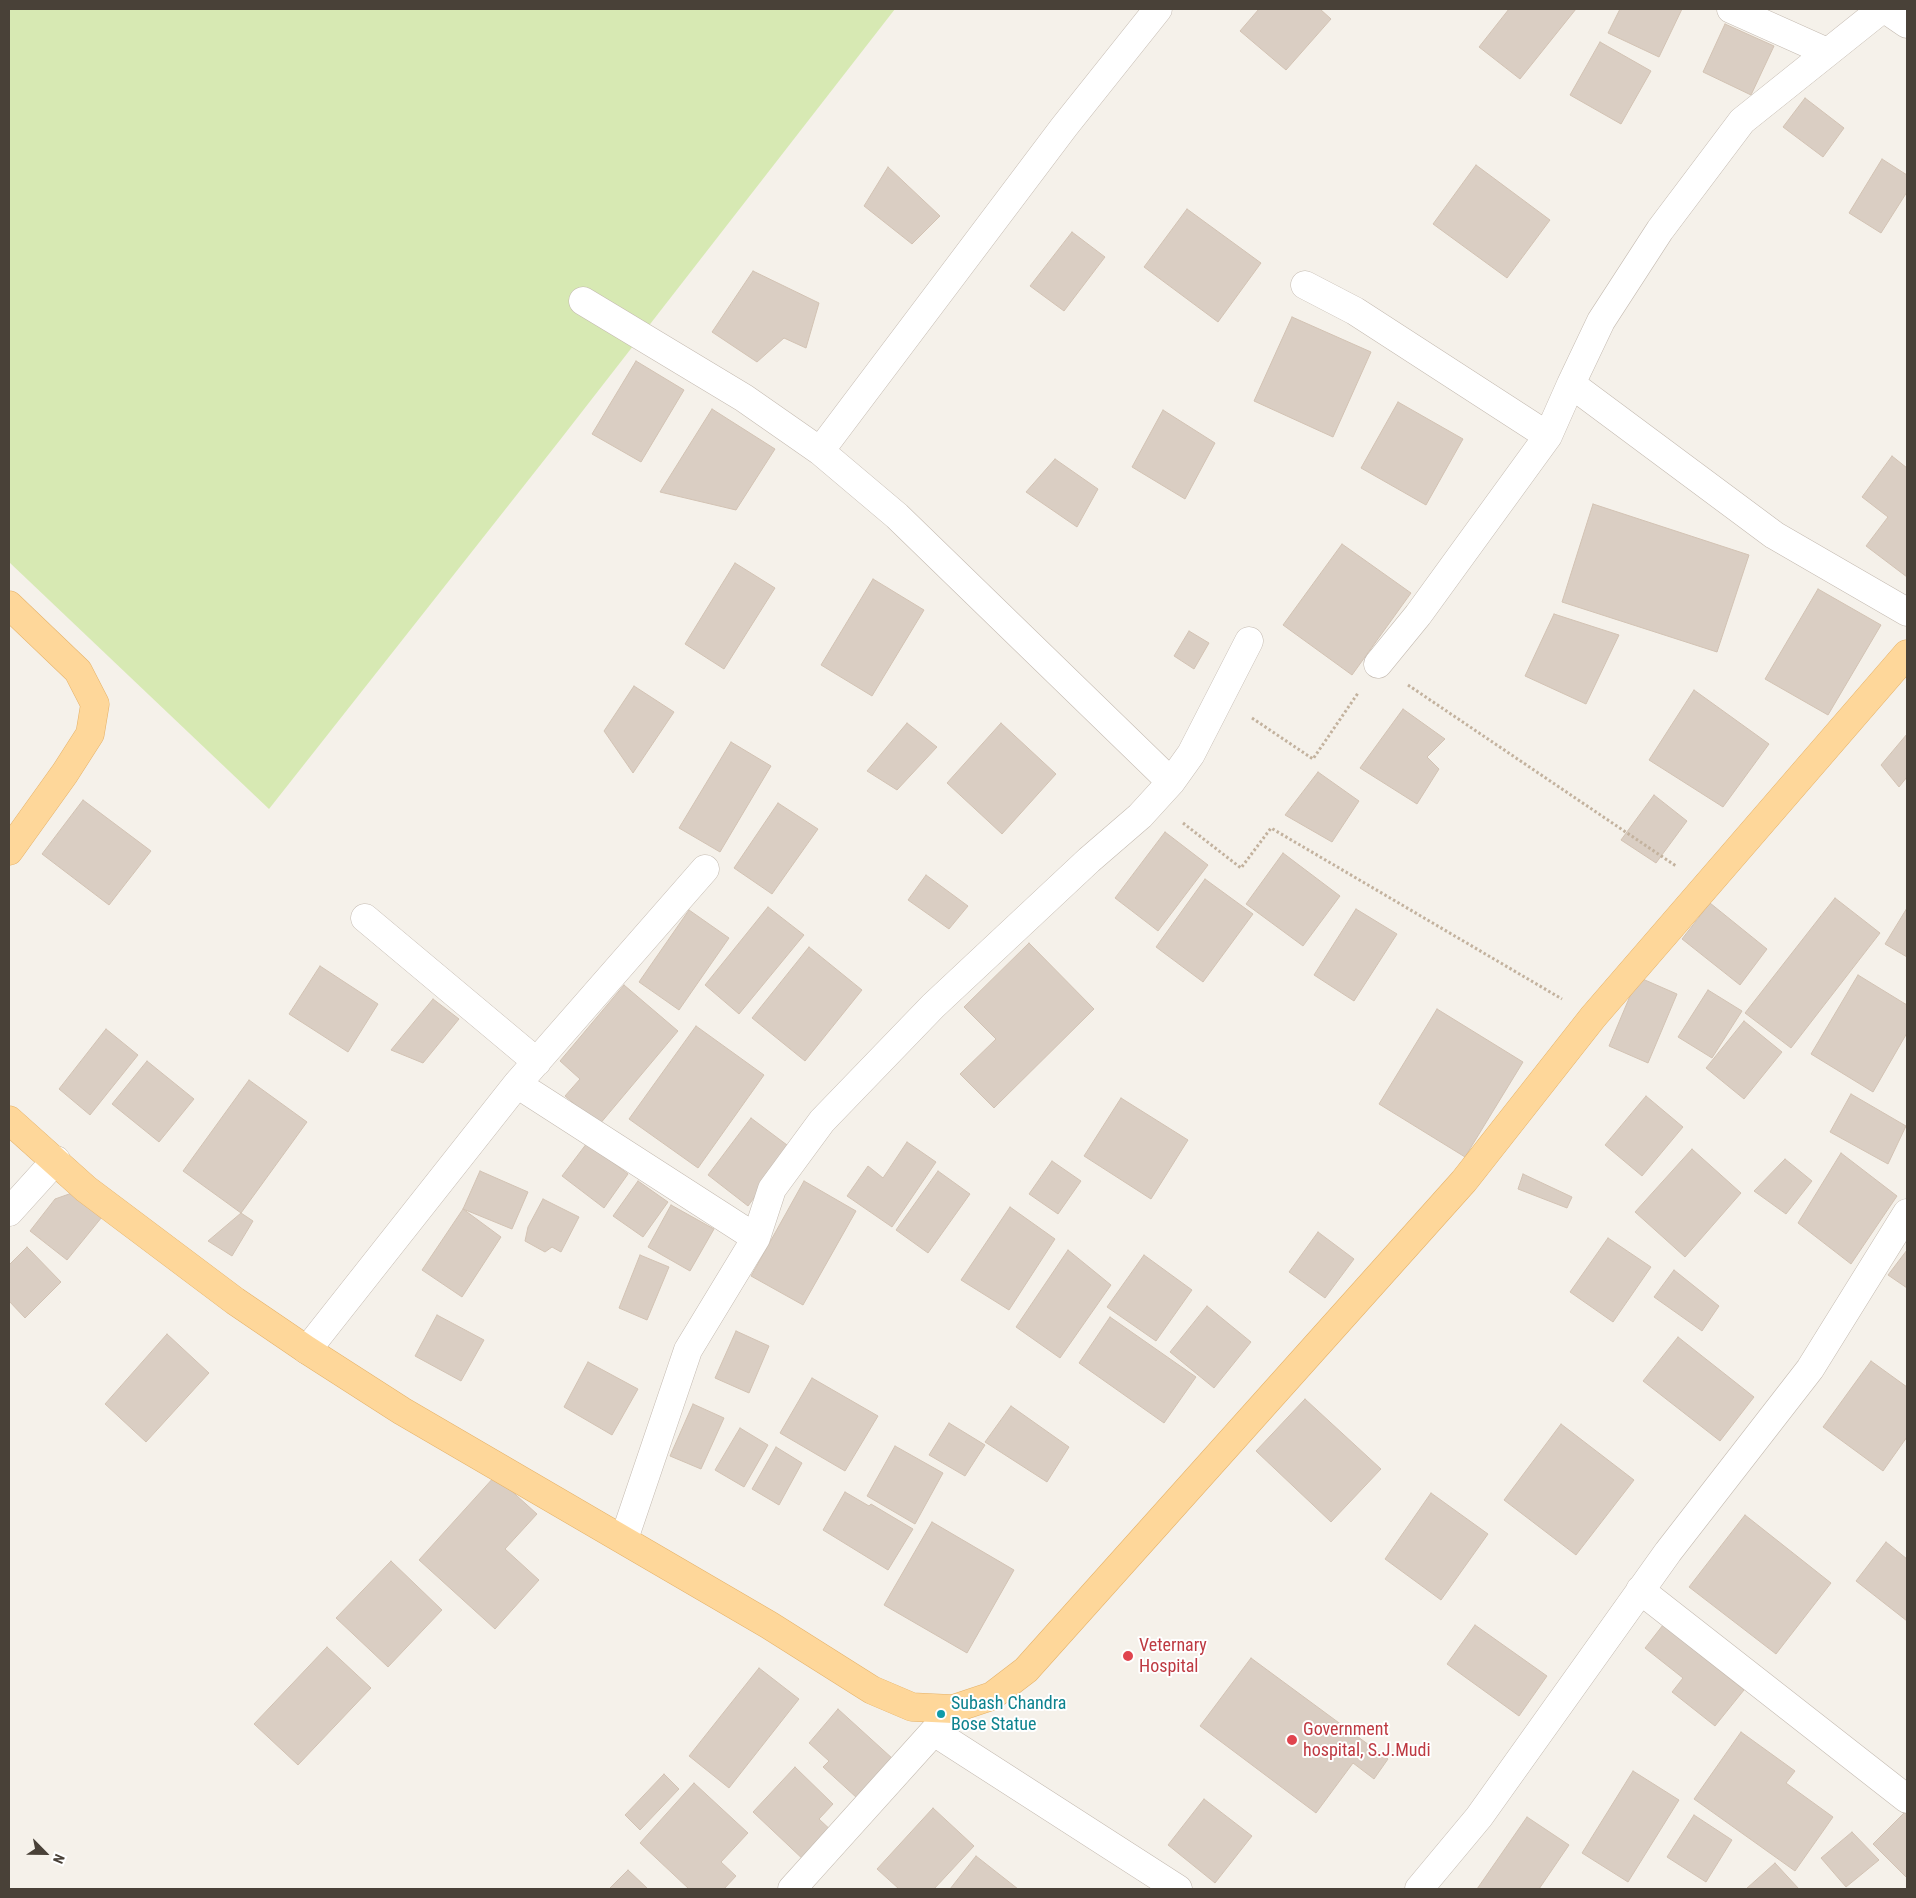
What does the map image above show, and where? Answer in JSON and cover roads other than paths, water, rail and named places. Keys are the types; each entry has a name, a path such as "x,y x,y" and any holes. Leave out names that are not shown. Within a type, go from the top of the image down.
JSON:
{"main road":[{"path":"9,605 78,671 95,704 90,734 65,773 9,851"},
{"path":"9,1120 56,1160 86,1189 235,1301 402,1411 769,1625 872,1690 912,1707 953,1709 992,1696 1026,1670 1464,1181 1593,1017 1907,654"}],"street":[{"path":"820,451 1064,127 1158,9"},
{"path":"1731,9 1827,52"},
{"path":"1378,664 1418,615 1548,436 1570,384 1601,321 1660,230 1742,121 1883,9 1907,24"},
{"path":"1305,285 1355,311 1548,436"},
{"path":"583,301 744,398 820,451 897,516 1163,791"},
{"path":"1570,384 1774,535 1907,612"},
{"path":"624,1539 688,1350 756,1238 772,1190 822,1121 934,1006 1089,860 1140,816 1163,791 1191,754 1249,641"},
{"path":"307,1350 517,1084 705,869"},
{"path":"365,918 537,1062"},
{"path":"517,1084 756,1238"},
{"path":"9,1212 56,1160"},
{"path":"1419,1889 1479,1817 1640,1590 1810,1369 1907,1213"},
{"path":"1640,1590 1907,1799"},
{"path":"792,1889 953,1709"},
{"path":"934,1732 1178,1889"}],"place":[{"name":"Veternary Hospital","path":"1128,1656"},
{"name":"Subash Chandra Bose Statue","path":"941,1714"},
{"name":"Government hospital, S.J.Mudi","path":"1292,1740"}]}
